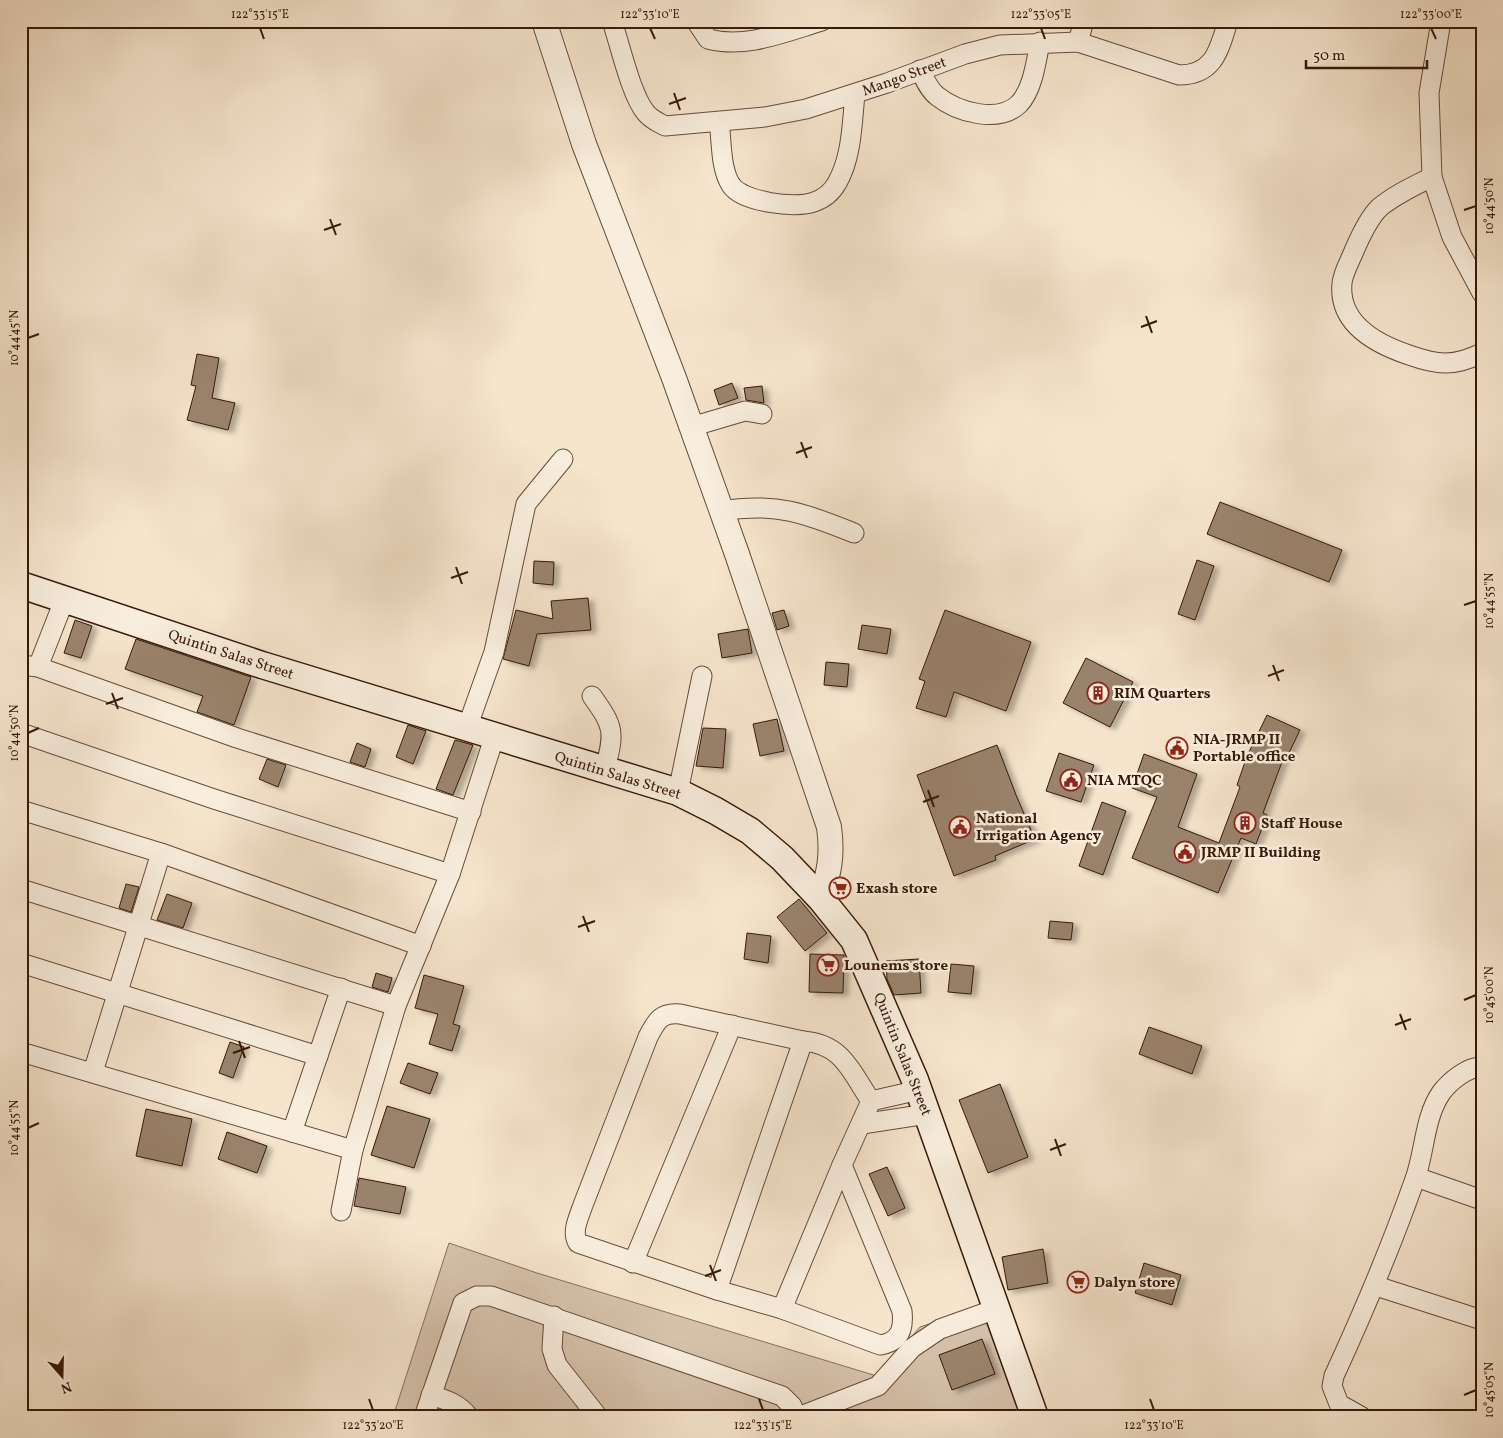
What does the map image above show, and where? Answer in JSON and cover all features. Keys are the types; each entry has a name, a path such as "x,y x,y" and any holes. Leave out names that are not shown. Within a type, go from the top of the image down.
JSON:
{"main road":[{"name":"Quintin Salas Street","path":"21,585 494,738 605,769 678,792 716,811 750,832 782,858 821,899 854,940 874,983 923,1102 1035,1417"}],"street":[{"path":"544,21 587,152 691,427 829,827 832,848 831,864 821,899"},
{"name":"Mango Street","path":"612,21 637,97 653,120 666,126 764,117 797,110 855,94 920,70 1000,45 1078,42 1179,75 1192,75 1212,62 1218,51 1228,21"},
{"path":"696,21 708,39 723,43 766,38 822,21"},
{"path":"1078,42 1084,21"},
{"path":"1441,21 1429,93 1432,177 1452,237 1474,259 1482,292"},
{"path":"920,70 935,95 951,105 976,113 1004,114 1019,103 1030,86 1040,42"},
{"path":"719,122 728,179 740,194 780,203 799,205 813,202 826,196 837,183 845,162 851,134 855,94"},
{"path":"1432,177 1394,197 1378,209 1360,238 1342,282 1343,301 1347,316 1356,327 1390,349 1446,365 1468,361 1482,353"},
{"path":"691,427 745,411 762,414"},
{"path":"467,728 494,652 526,504 563,459"},
{"path":"721,512 748,507 793,510 854,533"},
{"path":"65,598 30,666 237,738 470,812"},
{"path":"678,792 702,676"},
{"path":"592,696 610,723 612,732 605,769"},
{"path":"21,732 214,799 450,874"},
{"path":"341,1211 353,1150 396,1006 450,874 494,738"},
{"path":"21,810 162,853 421,946"},
{"path":"93,1072 116,991 139,928 162,853"},
{"path":"21,889 139,928 396,1006"},
{"path":"21,963 116,991 318,1056"},
{"path":"292,1132 341,988"},
{"path":"842,1165 902,1311 902,1329 898,1338 890,1343 880,1345 782,1308 717,1290 578,1243 575,1232 583,1205 648,1037 658,1019 670,1014 732,1025 830,1048 842,1057 871,1101"},
{"path":"633,1263 732,1025"},
{"path":"717,1290 803,1042"},
{"path":"21,1052 353,1150"},
{"path":"1362,1417 1347,1410 1334,1396 1332,1386 1334,1376 1376,1286 1416,1177 1429,1120 1441,1093 1474,1069"},
{"path":"871,1101 923,1102"},
{"path":"782,1308 871,1101"},
{"path":"862,1124 923,1102"},
{"path":"1416,1177 1482,1200"},
{"path":"1376,1286 1482,1320"},
{"path":"424,1417 463,1303 477,1296 491,1296 554,1316 782,1396 792,1406 797,1417 878,1386 912,1348 940,1329 996,1309"},
{"path":"554,1316 552,1349 557,1365 598,1417"},
{"path":"431,1395 456,1404 469,1417"}],"shaded area":[{"path":"449,1243 537,1273 890,1380 898,1352 920,1327 985,1305 1027,1415 1015,1417 393,1417"}],"building":[{"path":"197,354 219,358 212,398 235,403 228,430 187,420 196,386 191,385"},
{"path":"732,383 738,398 719,405 714,390"},
{"path":"762,386 764,403 746,400 744,388"},
{"path":"1220,502 1342,550 1329,582 1207,534"},
{"path":"1197,560 1214,566 1195,620 1178,614"},
{"path":"534,561 554,562 553,585 533,583"},
{"path":"588,598 591,630 537,634 529,666 503,659 516,610 553,619 551,601"},
{"path":"784,610 789,626 777,630 772,613"},
{"path":"945,610 1031,642 1006,711 954,692 946,717 916,708 925,681 919,679"},
{"path":"75,620 92,626 81,658 64,653"},
{"path":"862,625 891,629 887,654 858,649"},
{"path":"748,629 752,653 722,658 718,634"},
{"path":"136,639 251,677 234,725 197,712 203,696 125,669"},
{"name":"RIM Quarters","path":"1086,658 1133,682 1110,727 1063,703"},
{"path":"826,662 849,664 847,687 824,685"},
{"path":"1267,715 1300,730 1288,755 1285,754 1263,813 1267,815 1256,844 1241,838 1218,893 1132,858 1157,797 1132,788 1144,754 1197,774 1178,827 1219,843 1240,787 1237,785 1247,756"},
{"path":"777,719 784,751 760,756 753,724"},
{"path":"408,725 426,731 413,764 396,757"},
{"path":"703,728 726,729 723,768 696,766"},
{"path":"455,740 473,745 453,795 436,789"},
{"path":"357,743 371,749 365,767 350,762"},
{"name":"National Irrigation Agency","path":"997,745 1035,839 995,856 996,860 954,876 917,775"},
{"path":"1059,753 1094,765 1081,802 1046,791"},
{"path":"267,759 286,765 278,787 259,779"},
{"path":"1102,802 1126,811 1103,875 1079,866"},
{"path":"126,884 139,887 131,912 119,908"},
{"path":"167,894 192,903 183,928 157,920"},
{"path":"799,899 827,933 805,951 777,917"},
{"path":"1050,921 1073,923 1071,940 1048,938"},
{"path":"747,933 771,936 768,963 744,959"},
{"path":"810,954 844,955 843,993 809,992"},
{"path":"919,959 921,993 894,995 887,979 886,961"},
{"path":"951,964 974,966 971,994 948,992"},
{"path":"376,973 392,978 388,992 372,987"},
{"path":"424,975 464,986 453,1024 460,1026 452,1051 429,1044 438,1014 415,1008"},
{"path":"1149,1027 1202,1046 1192,1074 1139,1054"},
{"path":"230,1042 244,1047 233,1078 219,1073"},
{"path":"408,1063 438,1073 430,1094 400,1083"},
{"path":"1000,1084 1028,1157 988,1173 959,1100"},
{"path":"387,1106 430,1119 414,1168 371,1155"},
{"path":"146,1109 192,1119 182,1166 136,1156"},
{"path":"227,1132 267,1146 257,1173 218,1159"},
{"path":"887,1167 905,1208 888,1216 869,1174"},
{"path":"359,1178 406,1187 400,1214 354,1206"},
{"path":"1043,1249 1048,1283 1008,1290 1002,1257"},
{"path":"1144,1263 1181,1275 1172,1305 1135,1293"},
{"path":"982,1339 995,1374 952,1390 939,1355"}],"place":[{"name":"RIM Quarters","path":"1098,693"},
{"name":"NIA-JRMP II Portable office","path":"1177,748"},
{"name":"NIA MTQC","path":"1071,780"},
{"name":"Staff House","path":"1245,823"},
{"name":"National Irrigation Agency","path":"960,827"},
{"name":"JRMP II Building","path":"1185,852"},
{"name":"Exash store","path":"840,888"},
{"name":"Lounems store","path":"828,965"},
{"name":"Dalyn store","path":"1078,1282"}]}
